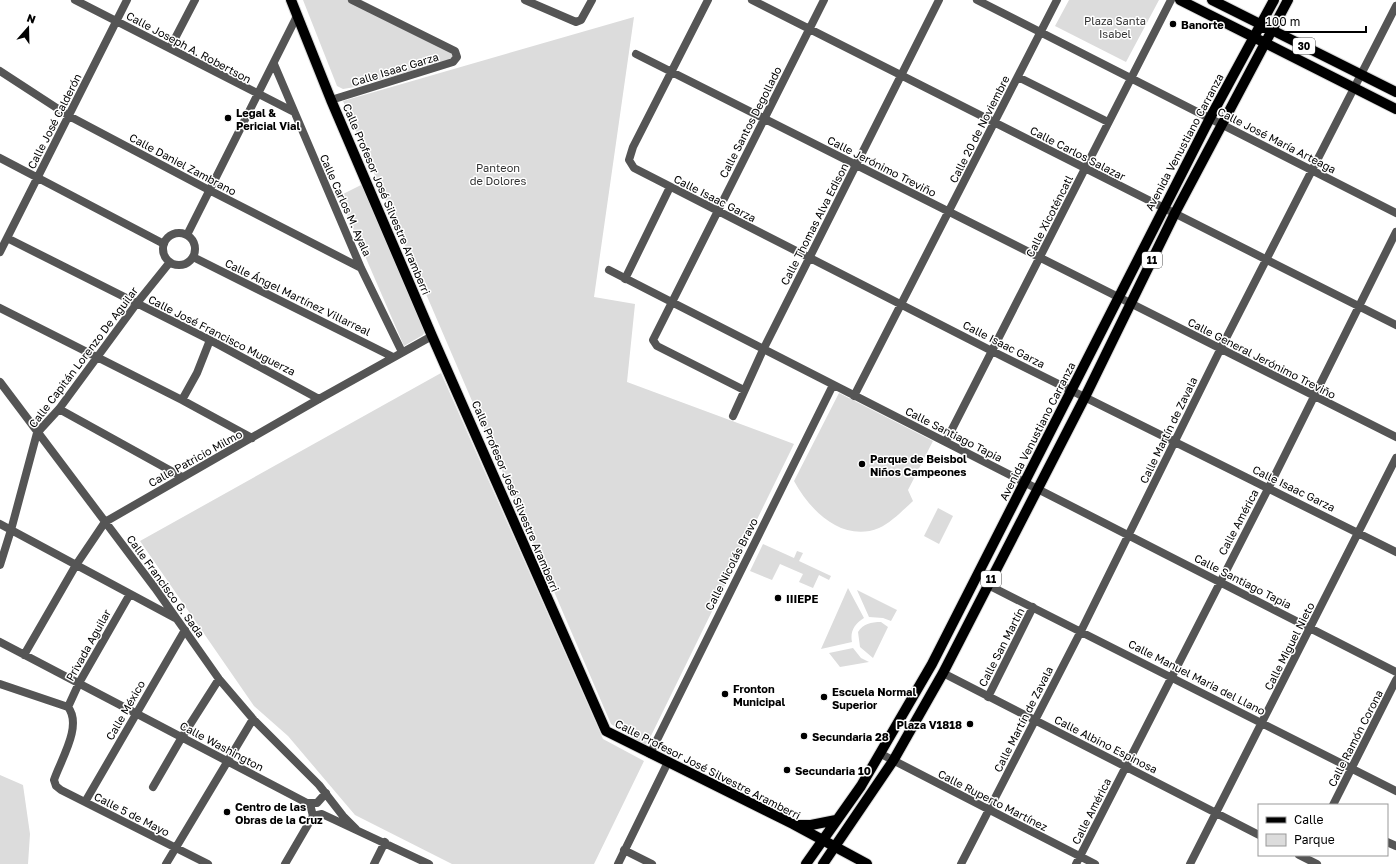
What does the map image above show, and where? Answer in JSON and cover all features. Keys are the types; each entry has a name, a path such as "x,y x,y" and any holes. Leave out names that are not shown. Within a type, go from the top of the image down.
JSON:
{"main road":[{"name":"Calle Profesor José Silvestre Aramberri","path":"291,0 331,100 432,336 603,726 611,735 793,824 867,864"},
{"name":"30","path":"1180,0 1396,109"},
{"name":"30","path":"1212,0 1396,92"},
{"name":"Avenida Venustiano Carranza","path":"806,864 861,786 881,754 954,622 1024,481 1210,118 1274,0"},
{"name":"11","path":"823,864 893,761 942,673 1085,397 1175,213 1288,0"},
{"path":"793,824 811,825 836,820"}],"street":[{"name":"Calle Joseph A. Robertson","path":"75,0 258,95 294,112"},
{"name":"Calle José Calderón","path":"0,252 127,0"},
{"path":"170,48 195,0"},
{"path":"525,0 572,22 581,20 592,0"},
{"path":"672,72 708,0"},
{"name":"Calle Carlos Salazar","path":"752,0 1084,169 1396,324"},
{"name":"Calle Santos Degollado","path":"744,390 657,346 653,340 824,0"},
{"name":"Calle Thomas Alva Edison","path":"733,416 763,350 940,0"},
{"name":"Calle José María Arteaga","path":"977,0 1396,213"},
{"name":"Calle 20 de Noviembre","path":"854,396 1057,0"},
{"name":"Calle Xicoténcatl","path":"946,441 1171,0"},
{"name":"Calle Isaac Garza","path":"331,100 453,62 457,58 455,51 357,1"},
{"name":"Calle Martín de Zavala","path":"962,864 1081,631 1220,350 1314,170 1396,6"},
{"path":"186,235 297,16"},
{"name":"Calle Jerónimo Treviño","path":"636,54 1118,297"},
{"name":"Calle Carlos M. Ayala","path":"274,64 361,268 402,352"},
{"name":"Calle Daniel Zambrano","path":"0,71 69,116 361,268"},
{"name":"Calle Isaac Garza","path":"672,72 633,147 629,160 634,168 1174,442 1269,487 1396,552"},
{"path":"1018,77 1108,122"},
{"path":"0,158 164,244"},
{"path":"625,278 670,187"},
{"name":"Calle América","path":"1078,860 1172,677 1219,581 1269,487 1396,232"},
{"path":"182,234 186,235 194,242 195,248 192,257 185,265 178,265 170,262 165,257 163,250 164,244 172,236 182,234"},
{"name":"Calle José Francisco Muguerza","path":"7,238 210,340 320,398"},
{"name":"Calle Ángel Martínez Villarreal","path":"192,257 393,357"},
{"name":"Calle Capitán Lorenzo De Aguilar","path":"0,565 11,530 37,432 59,409 137,303 170,262"},
{"name":"Calle Santiago Tapia","path":"609,270 1396,672"},
{"name":"Calle General Jerónimo Treviño","path":"1118,297 1220,350 1396,437"},
{"path":"0,308 182,400 252,438"},
{"name":"Calle Patricio Milmo","path":"24,655 76,565 105,522 320,398 432,336"},
{"path":"182,400 197,373 210,340"},
{"name":"Calle Francisco G. Sada","path":"0,382 185,630 219,679 253,719 326,793 343,816 356,829"},
{"name":"Calle Nicolás Bravo","path":"650,754 833,385"},
{"path":"59,409 182,478"},
{"path":"32,451 42,448 52,452"},
{"name":"Calle Miguel Nieto","path":"1190,864 1396,458"},
{"path":"0,524 177,620"},
{"name":"Calle Manuel Maria del Llano","path":"988,584 1396,791"},
{"name":"Privada Aguilar","path":"68,707 79,684 130,594"},
{"name":"Calle San Martín","path":"988,697 1033,607"},
{"name":"Calle México","path":"85,802 185,630"},
{"name":"Calle Washington","path":"0,642 136,712 307,804"},
{"name":"Calle Albino Espinosa","path":"942,673 1258,834"},
{"path":"152,787 219,679"},
{"name":"Calle Ramón Corona","path":"1334,804 1396,680"},
{"path":"0,684 68,707"},
{"name":"Calle 5 de Mayo","path":"68,707 73,717 73,727 66,752 56,776 55,782 61,790 208,864"},
{"path":"166,864 226,761 253,719"},
{"name":"Calle Ruperto Martínez","path":"881,754 1078,860 1095,864"},
{"path":"618,864 668,762"},
{"path":"285,864 313,816 312,811 307,804 317,803 326,793"},
{"path":"313,816 322,814 385,842 429,864"},
{"path":"374,864 385,842"},
{"path":"624,850 652,864"},
{"path":"1304,858 1316,864"}],"green space":[{"path":"303,0 352,0 455,51 453,59 355,87 343,89 337,86"},
{"name":"Plaza Santa Isabel","path":"1069,0 1159,0 1126,62 1055,26"},
{"name":"Panteon de Dolores","path":"634,17 594,297 635,304 627,382 794,444 646,746 611,724 343,101"},
{"path":"363,184 426,329 423,335 404,346 339,196"},
{"path":"441,373 603,739 644,761 594,864 452,864 355,815 288,736 254,706 140,541"},
{"name":"Parque de Beisbol Niños Campeones","path":"839,393 933,441 908,490 913,501 888,523 879,528 866,532 841,528 829,521 818,513 809,503 794,481"},
{"path":"938,508 953,516 939,544 924,536"},
{"path":"763,544 794,558 797,551 803,553 799,561 831,576 829,580 819,575 813,588 799,582 803,574 780,564 772,580 750,571"},
{"path":"848,588 864,618 854,628 852,642 821,649"},
{"path":"857,590 897,610 891,621 883,618 869,617"},
{"path":"881,622 888,627 873,658 860,647 858,632 862,627 868,624"},
{"path":"853,648 861,658 869,662 840,667 829,653"},
{"path":"0,775 23,785 30,834 28,864 0,864"}],"place":[{"name":"Banorte","path":"1173,24"},
{"name":"Legal & Pericial Vial","path":"228,118"},
{"name":"Parque de Beisbol Niños Campeones","path":"862,464"},
{"name":"IIIEPE","path":"778,598"},
{"name":"Fronton Municipal","path":"725,694"},
{"name":"Escuela Normal Superior","path":"824,697"},
{"name":"Plaza V1818","path":"970,724"},
{"name":"Secundaria 28","path":"804,736"},
{"name":"Secundaria 10","path":"787,770"},
{"name":"Centro de las Obras de la Cruz","path":"227,812"}]}
